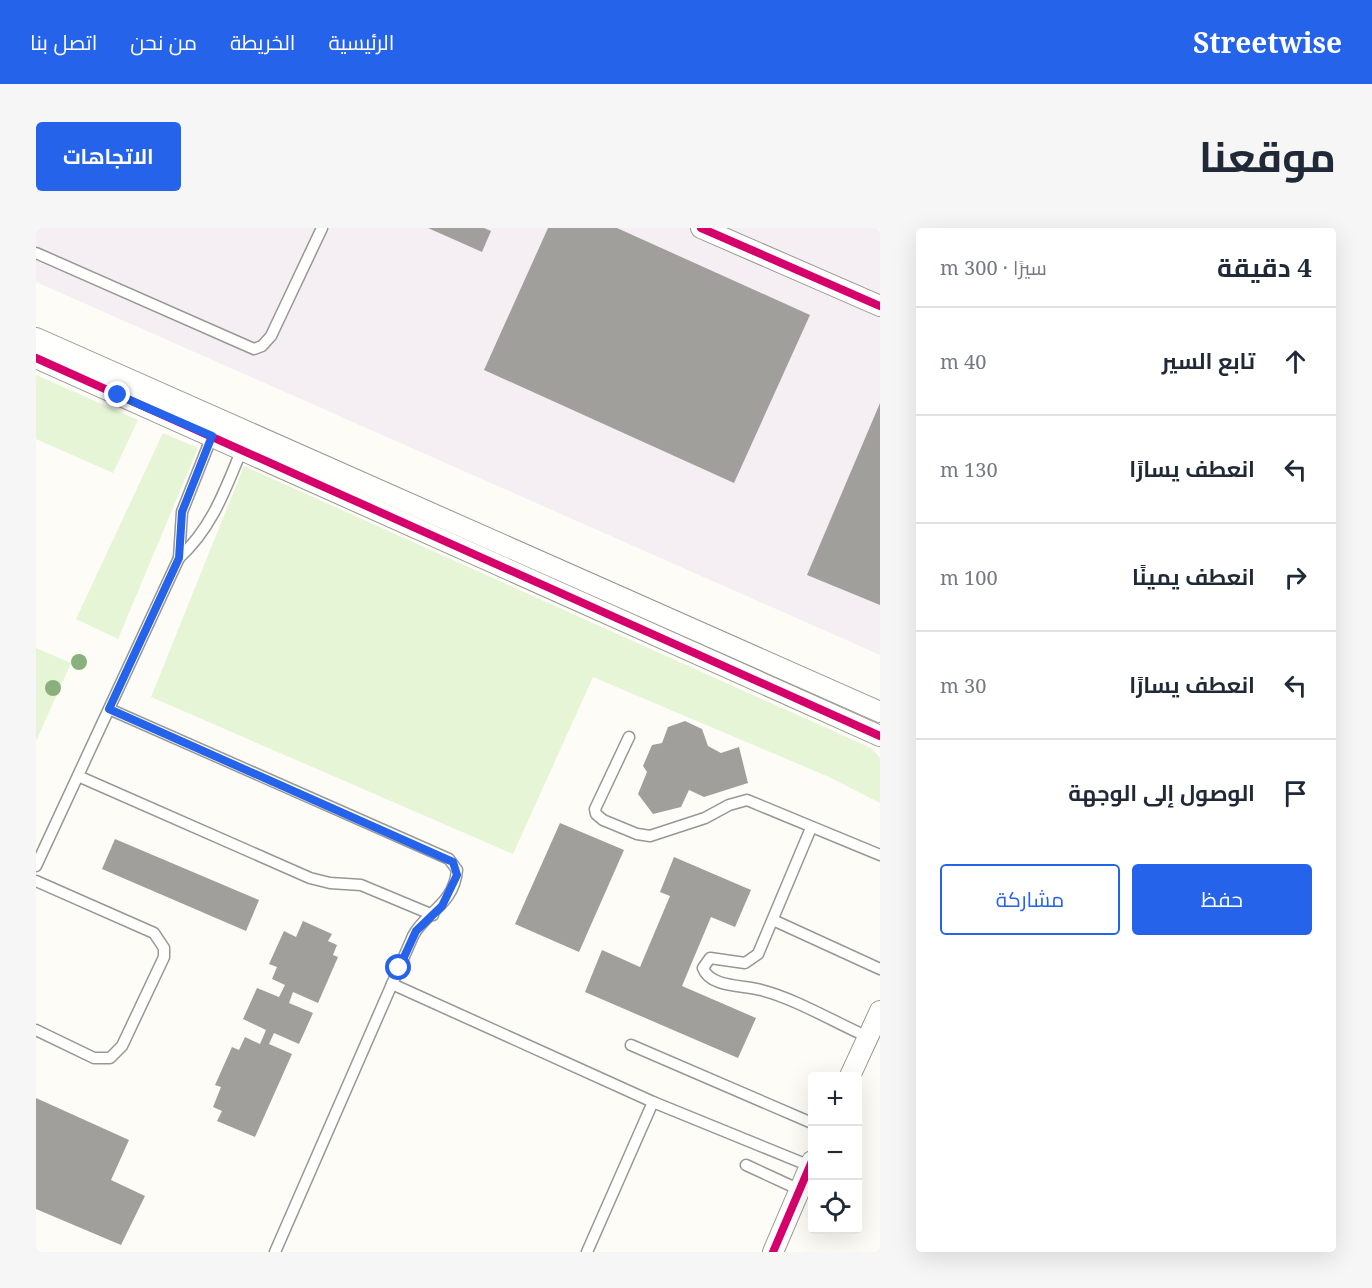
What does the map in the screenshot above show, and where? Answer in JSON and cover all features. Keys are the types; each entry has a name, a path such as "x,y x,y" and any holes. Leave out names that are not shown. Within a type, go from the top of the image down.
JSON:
{"street":[{"path":"701,228 880,306"},
{"path":"36,338 216,428"},
{"path":"36,358 245,440 880,712"},
{"path":"245,440 880,736"},
{"path":"852,1072 880,1011"},
{"path":"773,1252 808,1171"}],"lane":[{"path":"36,253 254,349 262,346 271,336 322,228"},
{"path":"179,558 182,512 216,428"},
{"path":"36,866 179,558 200,537 218,510 245,440"},
{"path":"109,709 449,859 456,866 457,875 445,901 416,931 275,1252"},
{"path":"629,737 596,809 596,814 603,820 637,834 650,836 705,818 729,805 747,800 788,815 811,828 880,855"},
{"path":"78,776 310,878 330,883 361,885 433,915"},
{"path":"811,828 773,920 754,958 740,963 710,958 705,962 705,974 735,986 768,992 868,1037"},
{"path":"36,881 153,933 160,940 164,957 122,1046 110,1058 94,1058 36,1030"},
{"path":"773,920 880,969"},
{"path":"392,984 653,1102 808,1163"},
{"path":"631,1045 808,1121"},
{"path":"587,1252 653,1102"},
{"path":"746,1165 800,1190"}],"shaded area":[{"path":"36,228 880,228 880,655 36,282"}],"green space":[{"path":"36,375 138,420 113,473 36,439"},
{"path":"163,433 198,448 118,639 76,619"},
{"path":"244,466 871,748 880,758 880,803 829,777 593,677 513,854 151,697"},
{"path":"36,648 71,663 36,741"}],"building":[{"path":"428,228 484,228 491,231 482,252"},
{"path":"548,228 617,228 810,315 734,483 484,370"},
{"path":"880,403 880,605 807,575"},
{"path":"685,721 702,729 708,746 721,753 739,747 748,783 704,797 689,790 681,807 653,814 638,794 647,772 643,766 652,745 662,743 668,727"},
{"path":"560,823 624,850 579,952 515,924"},
{"path":"115,839 259,900 246,931 102,869"},
{"path":"674,857 751,890 735,927 711,917 682,986 756,1018 738,1058 585,992 602,950 640,967 670,896 660,892"},
{"path":"303,921 332,934 328,941 337,945 333,955 338,957 318,1003 293,992 289,1003 313,1013 299,1044 274,1033 269,1044 292,1054 255,1137 217,1121 222,1111 213,1107 221,1087 215,1085 232,1047 239,1050 245,1037 260,1044 266,1030 243,1019 257,988 279,997 285,985 272,979 277,967 269,964 284,931 296,937"},
{"path":"36,1098 129,1140 111,1180 145,1196 121,1245 36,1209"}],"cycle path":[{"path":"701,228 880,306"},
{"path":"36,358 880,736"},
{"path":"773,1252 808,1170"}],"route":[{"path":"118,395 212,436 182,512 179,527 179,558 109,709 453,862 457,875 445,901 419,926 399,968"}]}
